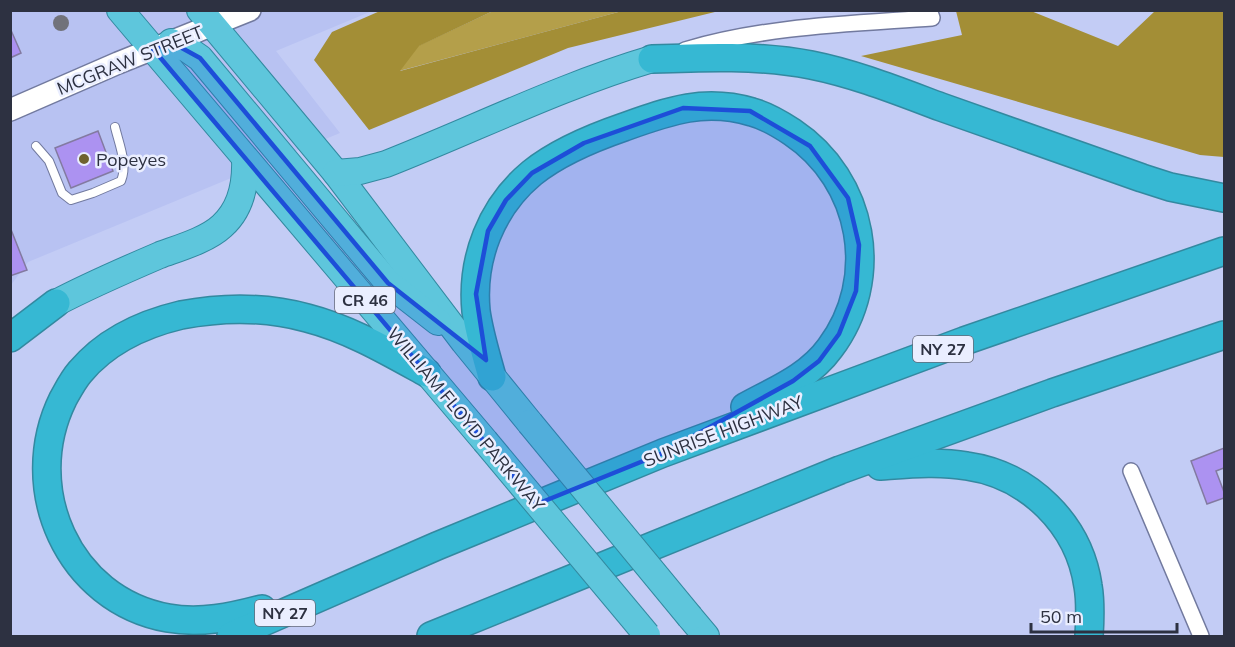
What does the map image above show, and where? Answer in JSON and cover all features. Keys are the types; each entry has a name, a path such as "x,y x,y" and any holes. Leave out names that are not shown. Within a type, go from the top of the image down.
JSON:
{"highway":[{"name":"WILLIAM FLOYD PARKWAY","path":"120,10 162,46 245,159 647,636"},
{"name":"CR 46","path":"209,18 336,173 492,377 698,627"},
{"path":"162,46 187,49 200,58 388,283 464,342"},
{"path":"336,173 360,171 386,164 617,69 652,59 699,57 785,61 836,71 1142,178 1170,187 1224,198"},
{"path":"492,377 476,310 478,262 488,231 506,200 518,186 532,173 566,151 617,129 666,112 683,108 717,106 750,111 767,117 796,135 820,156 840,182 848,198 857,228 859,245 859,277 852,305 843,327 830,348 808,371 784,387 663,453"},
{"path":"10,338 56,303 104,278 200,239 220,228 228,220 238,203 244,182 245,159"},
{"name":"SUNRISE HIGHWAY","path":"231,636 512,515 663,453 964,341 1224,251"},
{"path":"339,589 244,614 205,620 178,619 151,614 115,597 85,572 72,554 50,503 46,483 47,450 51,429 58,411 78,374 92,358 111,344 152,324 185,315 219,310 266,310 309,318 358,337 427,373"},
{"path":"431,636 840,470 1052,393 1224,335"},
{"path":"840,470 920,463 948,463 989,471 1023,486 1040,498 1054,513 1067,529 1076,548 1088,585 1089,636"},
{"path":"447,636 483,614"}],"main road":[{"name":"MCGRAW STREET","path":"10,110 162,46 209,18 250,10"}],"street":[{"path":"652,59 723,40 775,31 930,14"},
{"path":"10,326 56,303"},
{"path":"1131,471 1201,636"}],"lane":[{"path":"36,146 49,161 62,193 71,200 122,181 124,165 115,127"}],"highlighted area":[{"path":"171,42 200,58 388,283 486,360 476,294 488,231 506,200 532,173 584,143 683,108 750,111 810,146 848,198 859,245 856,291 839,334 819,361 793,381 663,453 537,504 153,49"}],"shaded area":[{"path":"11,11 372,11 276,51 340,133 28,262 11,285"},
{"path":"380,11 493,11 419,46 400,71 622,11 719,11 568,48 369,130 314,60 332,32"},
{"path":"493,11 622,11 399,71 418,46"},
{"path":"956,11 1031,11 1118,46 1155,11 1224,11 1224,157 1200,155 861,56 962,35"}],"building":[{"path":"10,28 21,53 10,58"},
{"name":"Popeyes","path":"98,131 113,171 71,188 55,148"},
{"path":"10,227 27,270 10,276"},
{"path":"1224,448 1224,468 1216,471 1224,498 1207,504 1191,461"}],"place":[{"name":"Popeyes","path":"84,159"}]}
